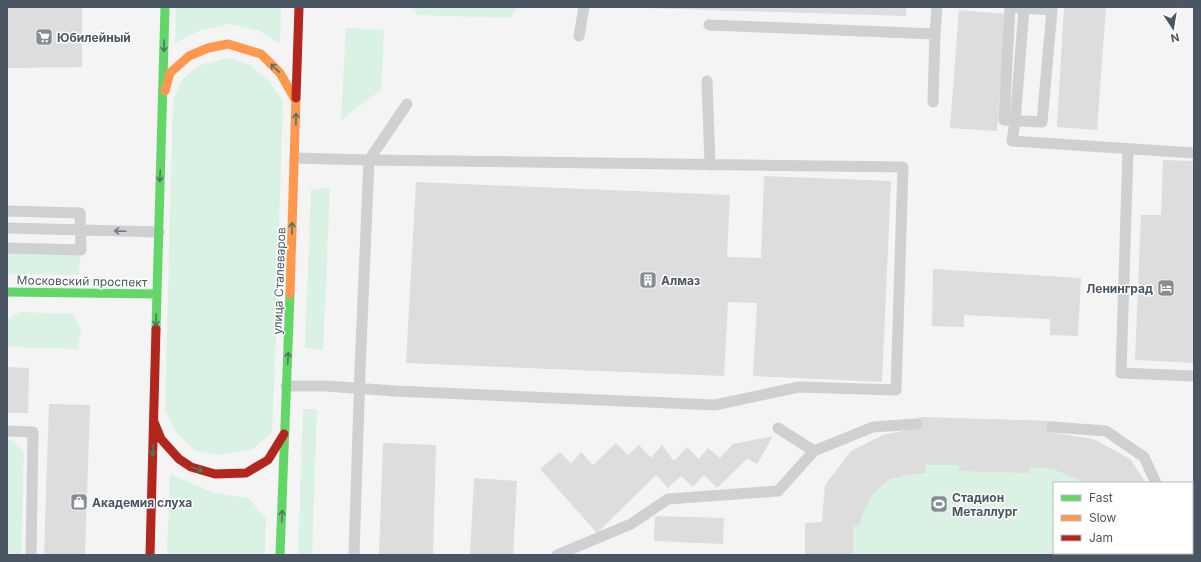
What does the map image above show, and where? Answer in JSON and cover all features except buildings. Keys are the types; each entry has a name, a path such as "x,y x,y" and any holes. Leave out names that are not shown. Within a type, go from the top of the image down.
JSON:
{"main road":[{"path":"150,555 165,7"},
{"name":"улица Сталеваров","path":"280,555 295,158 299,7"},
{"path":"162,99 170,73 189,56 208,48 228,44 261,54 280,73 296,101"},
{"name":"Московский проспект","path":"7,292 157,294"},
{"path":"153,421 161,439 179,459 202,472 215,474 246,473 268,460 284,433"}],"lane":[{"path":"580,36 584,7"},
{"path":"933,102 937,7"},
{"path":"1010,7 1052,10 1042,122 1015,121 1004,120 1010,7"},
{"path":"709,25 935,34"},
{"path":"707,81 710,164"},
{"path":"354,555 359,389 369,160 407,104"},
{"path":"1015,121 1012,141 1128,150 1194,153"},
{"path":"1128,150 1121,373 1194,376"},
{"path":"286,386 326,386 359,389 715,405 799,387 896,390 903,167 295,158"},
{"path":"7,211 80,213 80,250 7,248"},
{"path":"7,228 159,232"},
{"path":"557,555 630,524 668,499 778,491 814,451 873,427 917,424"},
{"path":"1052,427 1106,431 1144,456 1156,482"},
{"path":"778,428 814,451"},
{"path":"7,431 33,432 31,555"}],"green space":[{"path":"176,7 281,7 280,44 260,31 229,24 201,30 175,43"},
{"path":"410,7 518,7 510,18 418,15"},
{"path":"346,28 384,30 381,90 341,120"},
{"path":"228,58 250,65 267,79 283,100 272,432 253,449 217,455 196,451 176,432 165,410 173,100 182,80 198,66"},
{"path":"330,188 323,350 305,348 311,189"},
{"path":"7,248 81,250 79,275 7,274"},
{"path":"20,312 73,314 81,330 78,349 7,347 7,320"},
{"path":"303,409 317,409 312,555 298,555"},
{"name":"Стадион Металлург","path":"918,417 1051,421 1054,433 1093,439 1130,459 1145,482 1053,482 1053,554 1166,555 805,555 805,523 822,522 825,485 851,451 883,435 917,428"},
{"path":"7,440 12,440 24,451 21,555 7,555"},
{"path":"170,474 214,493 248,498 266,518 265,555 167,555"}],"traffic: fast":[{"path":"156,329 165,7"},
{"path":"7,292 157,294"},
{"path":"280,555 290,294"}],"traffic: slow":[{"path":"165,91 170,73 189,56 208,48 228,44 261,54 280,73 296,101"},
{"path":"290,294 296,98"}],"traffic: jam":[{"path":"296,98 299,7"},
{"path":"150,555 156,329"},
{"path":"154,422 161,439 179,459 191,467 215,474 246,473 268,460 284,434"}],"place":[{"name":"Юбилейный","path":"44,37"},
{"name":"Алмаз","path":"648,280"},
{"name":"Ленинград","path":"1166,288"},
{"name":"Академия слуха","path":"79,502"},
{"name":"Стадион Металлург","path":"939,504"}]}
